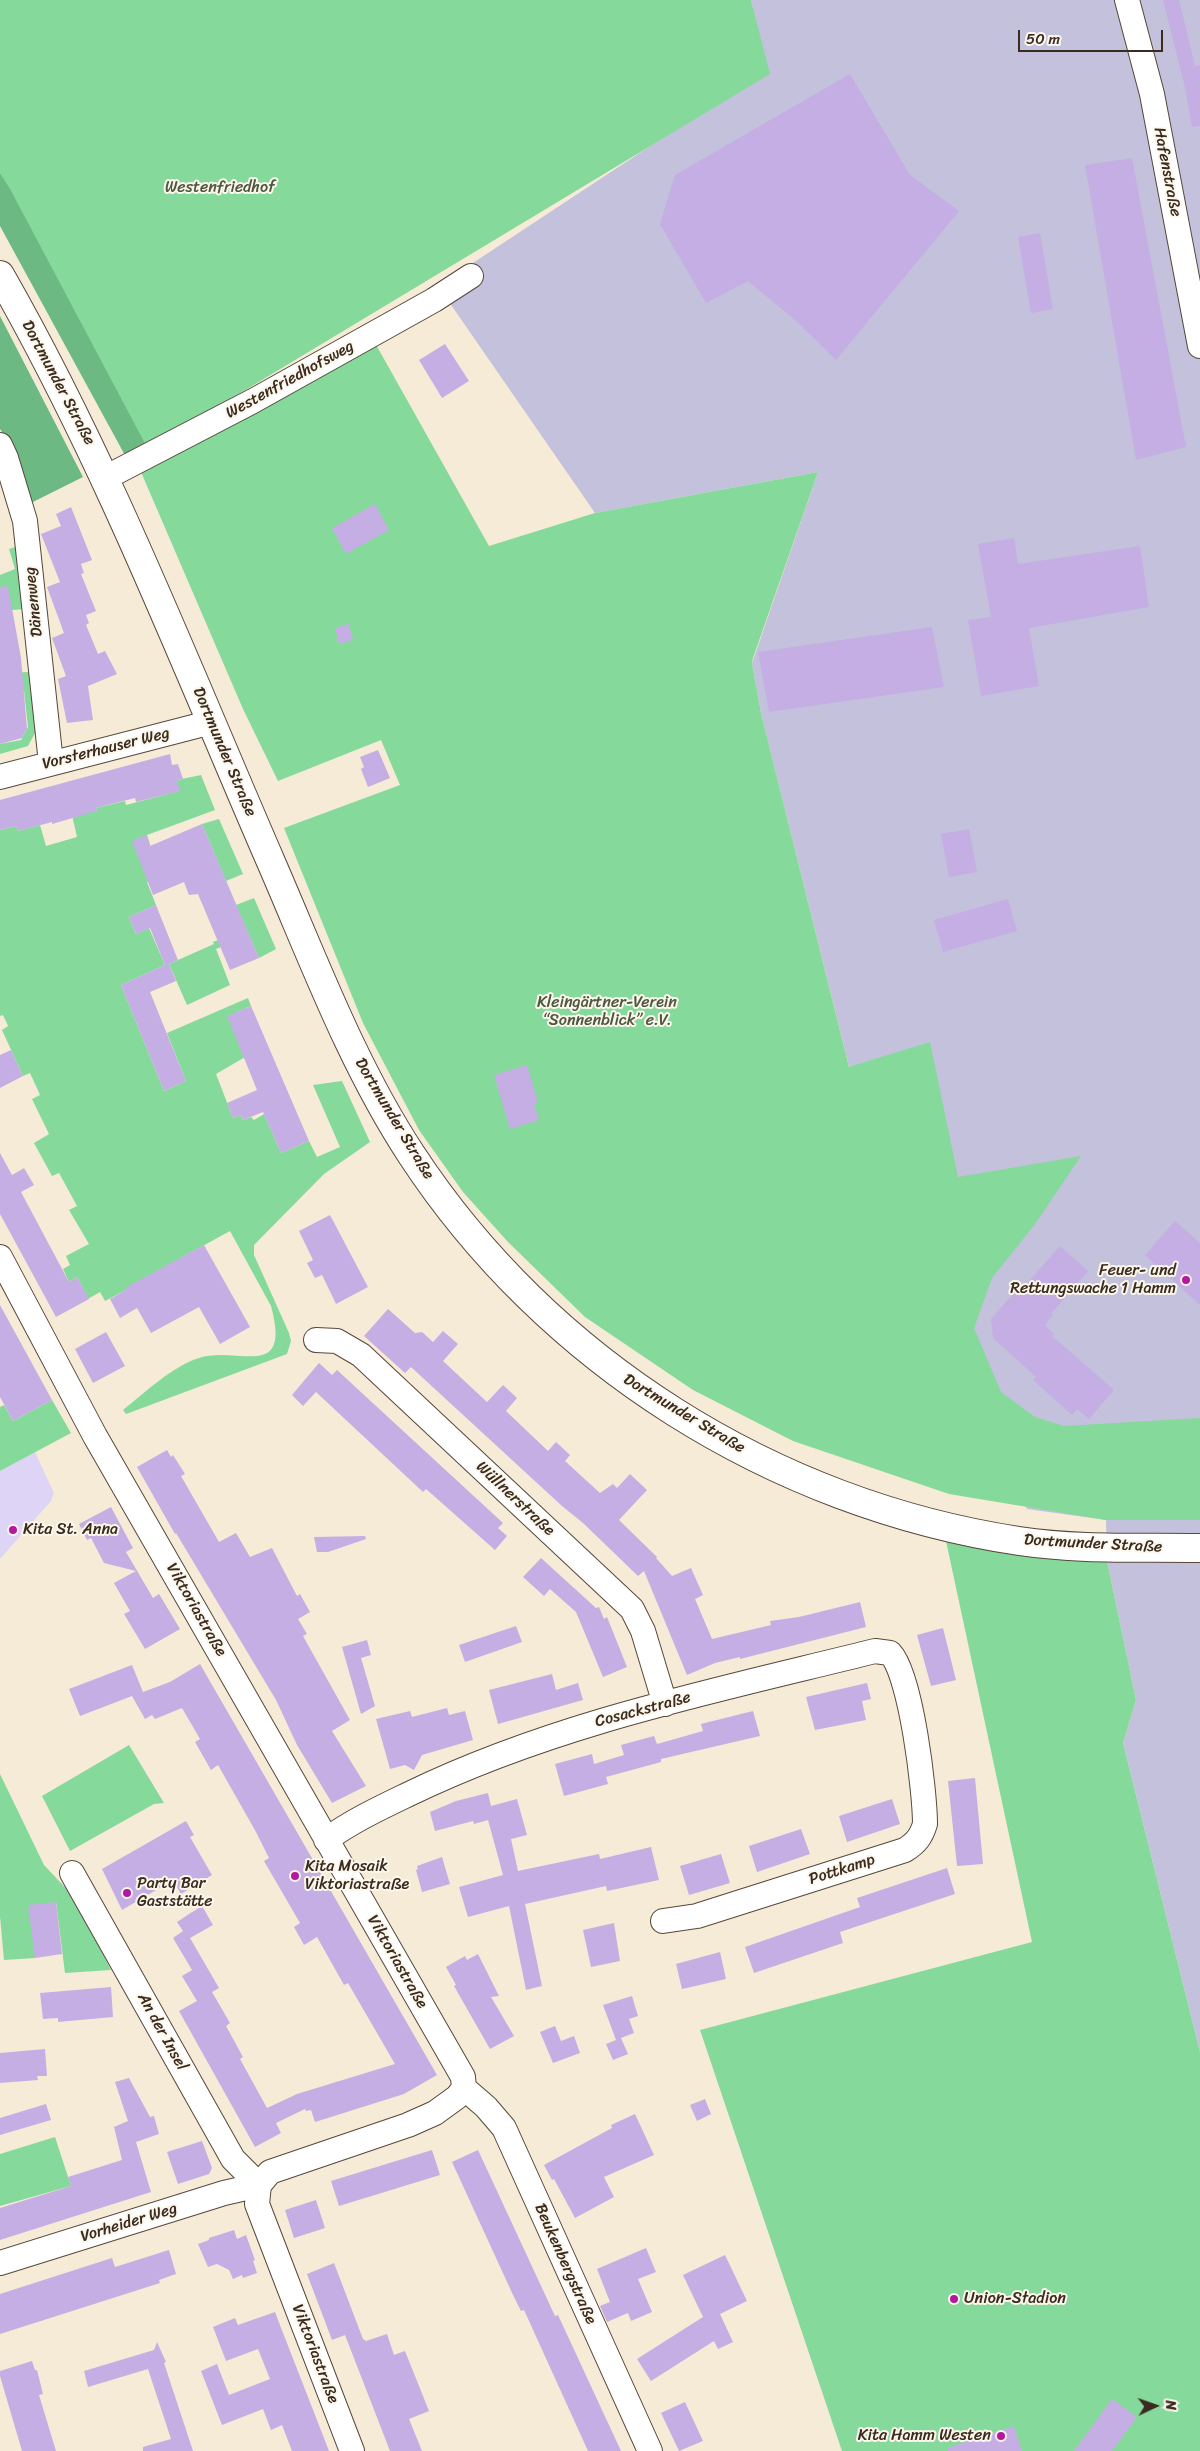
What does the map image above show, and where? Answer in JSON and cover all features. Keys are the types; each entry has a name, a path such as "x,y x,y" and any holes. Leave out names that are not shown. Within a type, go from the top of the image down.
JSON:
{"main road":[{"name":"Dortmunder Straße","path":"0,275 60,384 106,478 353,1052 412,1156 472,1236 554,1320 599,1360 653,1399 704,1430 798,1478 846,1497 926,1522 1022,1541 1075,1546 1200,1548"}],"street":[{"name":"Hafenstraße","path":"1127,0 1152,94 1200,346"},
{"name":"Westenfriedhofsweg","path":"106,478 253,401 434,300 471,276"},
{"name":"Dänenweg","path":"0,445 6,458 25,521 51,762"},
{"name":"Vorsterhauser Weg","path":"0,777 51,762 212,722"},
{"name":"Viktoriastraße","path":"0,1257 95,1436 463,2077 464,2088"},
{"name":"Wüllnerstraße","path":"316,1340 337,1341 360,1355 632,1609 643,1631 664,1704"},
{"name":"Cosackstraße","path":"326,1840 346,1825 440,1779 573,1730 664,1704 884,1651 890,1653 898,1666 916,1737"},
{"name":"Pottkamp","path":"663,1921 697,1916 905,1850 915,1843 922,1835 925,1824 916,1737"},
{"name":"An der Insel","path":"72,1873 233,2159 259,2185"},
{"path":"259,2185 270,2172 408,2125 434,2113 457,2097 464,2088"},
{"name":"Beukenbergstraße","path":"464,2088 486,2107 504,2128 650,2451"},
{"name":"Viktoriastraße","path":"259,2185 257,2204 352,2451"},
{"name":"Vorheider Weg","path":"0,2263 224,2193 259,2185"}],"shaded area":[{"path":"751,0 1200,0 1200,2052 1123,1743 1136,1700 1107,1561 1106,1520 1027,1509 882,1199 761,713 752,663 818,472 595,513 438,286 767,69"},
{"name":"Kita St. Anna","path":"35,1452 54,1493 51,1501 0,1559 0,1471"}],"green space":[{"name":"Westenfriedhof","path":"0,0 751,0 770,74 247,389 146,446 0,173"},
{"path":"0,173 148,449 127,459 0,226"},
{"path":"0,316 83,477 29,504 6,438 0,429"},
{"name":"Kleingärtner-Verein “Sonnenblick” e.V.","path":"370,334 489,546 595,513 818,472 752,663 761,713 849,1067 930,1042 958,1177 1081,1156 1035,1224 992,1278 974,1328 1001,1392 1035,1417 1064,1426 1200,1418 1200,1520 1106,1520 949,1494 793,1441 693,1390 585,1317 508,1242 463,1192 419,1130 363,1023 284,828 400,785 381,740 278,781 243,709 141,472"},
{"path":"18,546 25,609 0,611 0,575 15,569 9,549"},
{"path":"31,672 36,731 28,746 0,754 0,744 21,740 28,727 24,691 0,673"},
{"path":"201,775 215,810 147,835 160,876 147,882 156,905 129,917 136,934 149,928 165,965 121,985 164,1091 186,1081 167,1033 248,998 251,1006 228,1016 252,1053 216,1074 233,1118 241,1115 243,1120 251,1117 254,1120 264,1114 281,1153 309,1141 317,1157 340,1147 313,1085 342,1081 370,1142 324,1174 254,1245 254,1255 289,1333 291,1341 287,1354 126,1414 123,1410 159,1381 189,1362 214,1355 257,1356 267,1353 274,1345 275,1330 271,1306 230,1231 105,1301 100,1292 81,1303 84,1290 77,1277 69,1282 63,1269 70,1265 66,1256 89,1244 69,1210 77,1206 59,1173 52,1176 34,1143 49,1134 32,1099 40,1095 30,1073 23,1076 2,1030 8,1026 3,1015 0,1016 0,830 16,826 18,831 40,825 46,846 77,837 72,815 97,811 96,808 125,801 126,805 179,791 177,780"},
{"path":"219,819 243,874 226,881 202,824"},
{"path":"254,898 276,949 259,958 236,905"},
{"path":"218,940 221,947 216,949 230,985 187,1005 169,964 214,944 213,942"},
{"path":"52,1400 71,1433 0,1471 0,1407 4,1405 13,1421"},
{"path":"946,1541 995,1545 1107,1561 1136,1700 1123,1743 1200,2052 1200,2451 842,2451 700,2030 1032,1942"},
{"path":"129,1745 164,1803 154,1804 70,1851 42,1796"},
{"path":"0,1774 44,1865 74,1897 111,1970 65,1973 56,1902 35,1958 4,1960 0,1916"},
{"path":"55,2137 71,2186 0,2206 0,2154"}],"building":[{"path":"1163,0 1179,0 1195,66 1200,65 1200,126 1192,127 1184,83"},
{"path":"850,74 910,175 959,211 836,360 794,319 748,281 706,303 660,224 675,175"},
{"path":"1132,158 1186,447 1136,460 1085,165"},
{"path":"1040,233 1053,309 1031,313 1018,237"},
{"path":"445,344 469,381 442,398 419,360"},
{"path":"375,504 389,530 346,554 332,528"},
{"path":"71,507 92,560 81,564 84,573 81,574 96,611 86,615 89,623 86,625 98,654 105,651 117,674 88,686 93,720 67,723 58,679 66,676 52,638 64,633 47,587 60,582 41,534 61,526 56,514"},
{"path":"1014,538 1018,564 1140,546 1149,607 1029,628 1039,686 981,696 968,620 991,617 978,544"},
{"path":"8,586 21,658 27,729 22,738 0,744 0,587"},
{"path":"349,624 353,640 339,644 335,628"},
{"path":"932,627 944,687 769,712 758,652"},
{"path":"378,750 390,778 368,787 361,769 364,767 360,757"},
{"path":"170,754 172,765 178,764 183,779 177,780 180,791 136,802 135,798 96,808 97,811 52,824 52,822 18,831 16,826 0,830 0,800"},
{"path":"202,824 259,958 230,970 198,894 189,895 184,882 153,895 132,841 146,835 150,846"},
{"path":"969,829 977,872 949,877 941,834"},
{"path":"1008,899 1017,931 943,952 934,920"},
{"path":"156,905 178,960 169,964 176,981 150,992 186,1081 164,1091 121,985 165,965 150,928 136,934 129,917"},
{"path":"251,1006 309,1141 281,1153 263,1112 243,1120 241,1115 233,1118 227,1103 257,1090 227,1016"},
{"path":"11,1050 23,1076 0,1088 0,1055"},
{"path":"527,1065 538,1102 534,1103 539,1120 510,1129 494,1075"},
{"path":"0,1153 12,1175 24,1168 34,1185 21,1192 69,1282 77,1277 89,1299 56,1317 0,1214"},
{"path":"330,1215 368,1287 336,1304 322,1275 315,1278 307,1263 313,1260 299,1231"},
{"name":"Feuer- und Rettungswache 1 Hamm","path":"1175,1221 1200,1243 1200,1305 1145,1255"},
{"path":"204,1245 250,1327 220,1344 199,1307 151,1333 137,1308 120,1318 110,1299 126,1290 125,1288"},
{"path":"1060,1246 1088,1271 1051,1314 1053,1315 1045,1325 1054,1334 1052,1336 1114,1390 1089,1419 1077,1409 1072,1415 1033,1380 1036,1377 993,1338 991,1319 1020,1286 1023,1288"},
{"path":"0,1305 52,1400 13,1421 0,1397"},
{"path":"388,1309 415,1333 422,1332 433,1342 443,1331 458,1344 443,1361 487,1402 503,1385 517,1398 506,1411 548,1451 556,1442 570,1455 565,1461 600,1493 613,1484 617,1488 630,1474 647,1490 619,1520 657,1557 672,1576 691,1568 703,1595 695,1599 712,1639 771,1625 770,1621 799,1617 860,1602 866,1627 740,1659 740,1657 715,1663 687,1675 644,1571 638,1576 583,1523 562,1506 411,1367 405,1373 364,1336"},
{"path":"106,1332 125,1366 93,1383 75,1349"},
{"path":"319,1363 332,1375 337,1370 503,1523 498,1528 507,1536 495,1550 426,1489 423,1492 316,1392 303,1406 292,1395"},
{"path":"167,1450 171,1457 173,1455 185,1474 181,1476 219,1542 236,1533 250,1557 272,1548 297,1596 300,1594 310,1612 298,1619 307,1634 303,1636 350,1720 332,1731 366,1786 332,1803 297,1745 276,1700 175,1534 137,1467"},
{"path":"111,1507 133,1548 126,1552 153,1598 159,1594 180,1629 145,1649 124,1614 130,1611 114,1583 136,1571 104,1563 91,1538 87,1540 79,1524"},
{"path":"365,1536 366,1539 328,1552 317,1552 314,1537"},
{"path":"541,1558 596,1608 599,1607 604,1619 607,1617 627,1667 603,1677 576,1612 550,1589 544,1596 523,1577"},
{"path":"516,1626 522,1642 465,1662 459,1645"},
{"path":"943,1628 956,1680 931,1686 917,1635"},
{"path":"367,1640 371,1655 361,1658 375,1706 361,1714 342,1647"},
{"path":"200,1664 437,2075 404,2094 315,2122 311,2110 306,2111 305,2109 276,2123 281,2133 255,2147 179,2011 197,2001 182,1976 192,1970 173,1938 183,1931 177,1922 202,1906 213,1925 190,1938 219,1988 212,1992 230,2023 226,2026 243,2057 240,2059 267,2108 297,2094 395,2064 348,1983 344,1985 317,1937 304,1945 294,1927 300,1923 264,1861 269,1858 256,1832 218,1765 211,1770 195,1742 200,1739 182,1708 155,1719 152,1715 145,1719 132,1696 80,1716 69,1689 132,1665 143,1692 170,1682"},
{"path":"552,1674 556,1690 578,1683 583,1700 498,1724 489,1690"},
{"path":"867,1683 871,1699 862,1701 866,1720 815,1730 806,1697"},
{"path":"447,1708 449,1715 465,1711 473,1740 422,1755 414,1770 405,1765 390,1769 376,1719 410,1711 412,1717"},
{"path":"753,1711 760,1736 661,1759 661,1762 606,1777 608,1784 564,1796 555,1764 592,1754 594,1764 624,1755 621,1745 654,1736 657,1744 703,1731 701,1724"},
{"path":"975,1778 983,1864 957,1866 948,1781"},
{"path":"488,1793 491,1806 517,1799 527,1835 511,1839 518,1871 599,1854 600,1859 651,1847 659,1880 607,1891 606,1886 525,1904 542,1986 526,1990 509,1906 468,1917 459,1887 503,1875 488,1820 474,1824 473,1821 435,1831 430,1812 456,1801"},
{"path":"892,1799 900,1824 847,1842 839,1816"},
{"path":"186,1821 194,1835 190,1837 212,1875 181,1894 173,1880 122,1910 102,1869"},
{"path":"801,1829 810,1854 757,1872 749,1846"},
{"path":"721,1854 730,1883 689,1895 680,1866"},
{"path":"442,1857 450,1884 422,1892 416,1870 418,1869 417,1866"},
{"path":"947,1868 955,1894 840,1932 843,1943 754,1973 745,1947 860,1907 857,1898"},
{"path":"56,1902 62,1954 35,1958 28,1905"},
{"path":"614,1923 620,1961 591,1967 583,1930"},
{"path":"720,1952 726,1979 682,1989 676,1964"},
{"path":"478,1954 499,1996 491,1997 514,2036 490,2049 454,1986 456,1985 446,1967 465,1956 467,1960"},
{"path":"111,1987 113,2017 58,2022 58,2018 43,2019 40,1993"},
{"path":"632,1996 638,2016 629,2019 634,2033 621,2038 628,2054 613,2060 606,2044 616,2040 603,2005"},
{"path":"555,2026 561,2041 574,2036 580,2053 553,2063 540,2032"},
{"path":"45,2049 47,2076 37,2076 38,2080 0,2083 0,2053"},
{"path":"129,2078 150,2117 154,2116 159,2134 136,2142 151,2192 0,2240 0,2208 71,2186 68,2177 122,2160 114,2127 128,2121 115,2082"},
{"path":"705,2099 711,2114 697,2121 690,2105"},
{"path":"46,2104 51,2120 0,2135 0,2118"},
{"path":"635,2114 654,2155 604,2177 614,2197 575,2218 554,2179 552,2180 544,2165 612,2128 611,2125"},
{"path":"202,2141 212,2168 209,2174 178,2184 167,2152"},
{"path":"432,2150 440,2175 339,2206 331,2181"},
{"path":"478,2150 555,2316 558,2315 621,2451 588,2451 524,2310 521,2311 513,2295 452,2162"},
{"path":"316,2200 325,2228 294,2238 285,2210"},
{"path":"234,2230 237,2239 246,2235 255,2260 253,2261 257,2273 243,2278 242,2275 233,2279 229,2270 217,2264 208,2267 198,2244 209,2240 209,2238"},
{"path":"646,2248 656,2272 638,2279 652,2312 631,2321 628,2313 607,2322 600,2306 610,2302 597,2269"},
{"path":"169,2250 176,2274 159,2280 160,2283 0,2334 0,2294 112,2258 115,2267"},
{"path":"725,2255 747,2301 720,2314 733,2342 718,2349 714,2341 651,2381 637,2359 703,2317 683,2275"},
{"path":"334,2263 363,2339 366,2341 387,2334 394,2355 405,2351 429,2411 409,2419 422,2451 390,2451 345,2335 332,2340 307,2274"},
{"path":"275,2312 329,2451 292,2451 282,2425 271,2430 263,2409 222,2425 201,2371 217,2364 229,2395 270,2379 258,2349 226,2361 213,2327 235,2318 238,2325"},
{"path":"157,2342 166,2362 164,2363 193,2451 143,2451 143,2447 171,2439 148,2369 88,2387 84,2371 154,2350"},
{"path":"32,2361 35,2370 37,2370 43,2394 39,2395 56,2451 22,2451 0,2376 0,2371"},
{"path":"1112,2399 1137,2417 1112,2451 1074,2451"},
{"path":"685,2402 703,2441 679,2451 661,2413"},
{"name":"Kita Hamm Westen","path":"1014,2426 1022,2451 948,2451 947,2448"}],"place":[{"name":"Feuer- und Rettungswache 1 Hamm","path":"1186,1280"},
{"name":"Kita St. Anna","path":"13,1530"},
{"name":"Kita Mosaik Viktoriastraße","path":"295,1876"},
{"name":"Party Bar Gaststätte","path":"127,1893"},
{"name":"Union-Stadion","path":"954,2299"},
{"name":"Kita Hamm Westen","path":"1001,2436"}]}
